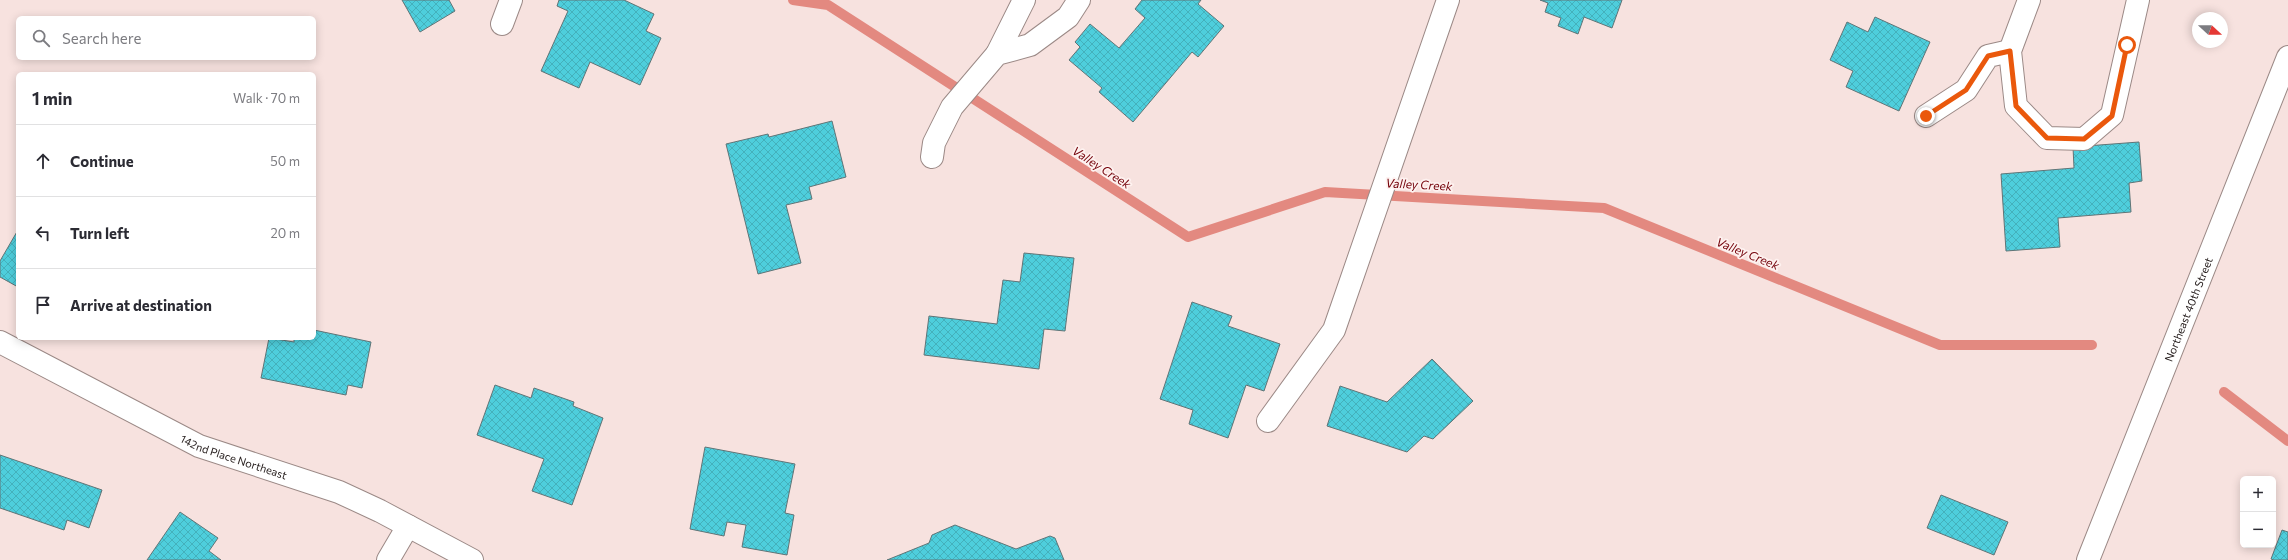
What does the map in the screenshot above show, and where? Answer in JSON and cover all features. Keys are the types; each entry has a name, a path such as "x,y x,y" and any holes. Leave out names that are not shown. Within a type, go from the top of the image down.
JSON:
{"street":[{"path":"502,24 511,0"},
{"path":"932,157 934,143 952,107 997,54 1024,0"},
{"path":"997,54 1030,45 1068,17 1079,0"},
{"path":"1268,421 1334,330 1448,0"},
{"path":"2029,0 2010,51 2016,106 2047,138 2084,139 2112,116 2138,0"},
{"path":"1926,116 1966,90 1988,56 2010,51"},
{"name":"Northeast 40th Street","path":"2088,560 2288,57"},
{"name":"142nd Place Northeast","path":"0,342 198,446 339,492 472,560"},
{"path":"388,560 408,526"}],"building":[{"path":"402,0 449,0 455,11 420,32"},
{"path":"559,0 624,0 654,14 646,31 661,38 640,85 590,62 579,88 541,71 568,11 557,6"},
{"path":"1142,0 1201,0 1198,4 1224,26 1198,57 1192,52 1133,122 1099,92 1102,88 1069,60 1080,47 1075,42 1090,24 1119,48 1145,18 1135,9"},
{"path":"1540,0 1622,0 1612,28 1584,17 1578,34 1558,26 1561,18 1545,12 1548,3"},
{"path":"1875,17 1930,42 1899,111 1846,87 1853,71 1830,60 1847,22 1868,32"},
{"path":"832,121 846,177 809,187 812,199 786,205 801,263 758,274 726,144 768,134 769,137"},
{"path":"2139,142 2142,181 2129,183 2131,212 2058,218 2060,247 2006,251 2001,174 2074,168 2073,147"},
{"path":"16,233 16,286 0,277 0,261"},
{"path":"1024,253 1074,258 1065,331 1044,329 1039,369 924,355 929,316 997,324 1003,280 1020,282"},
{"path":"1192,302 1232,316 1228,326 1280,344 1264,391 1246,385 1228,438 1189,424 1193,410 1160,399"},
{"path":"316,330 371,342 362,388 348,385 346,395 261,378 269,340 294,342 294,340 316,340"},
{"path":"1432,359 1473,401 1433,439 1424,436 1407,452 1327,426 1340,386 1387,402"},
{"path":"495,385 531,398 534,388 574,402 573,406 603,418 572,505 532,491 544,459 477,435"},
{"path":"705,447 795,464 785,513 794,515 787,555 742,547 746,525 727,522 724,536 690,529"},
{"path":"0,455 102,490 89,528 67,520 64,530 0,508"},
{"path":"1941,495 2008,522 1994,555 1927,528"},
{"path":"180,512 218,538 209,551 221,560 147,560"},
{"path":"955,525 1016,549 1050,536 1055,538 1064,560 887,560 929,543 932,535"},
{"path":"2282,530 2288,532 2288,560 2271,559"}],"waterway":[{"name":"Valley Creek","path":"793,0 828,5 1188,237 1325,192 1604,208 1940,345 2092,345"},
{"name":"Valley Creek","path":"2224,392 2288,441"}],"route":[{"path":"1926,116 1966,90 1988,56 2010,51 2016,106 2047,138 2084,139 2112,116 2127,45"}]}
